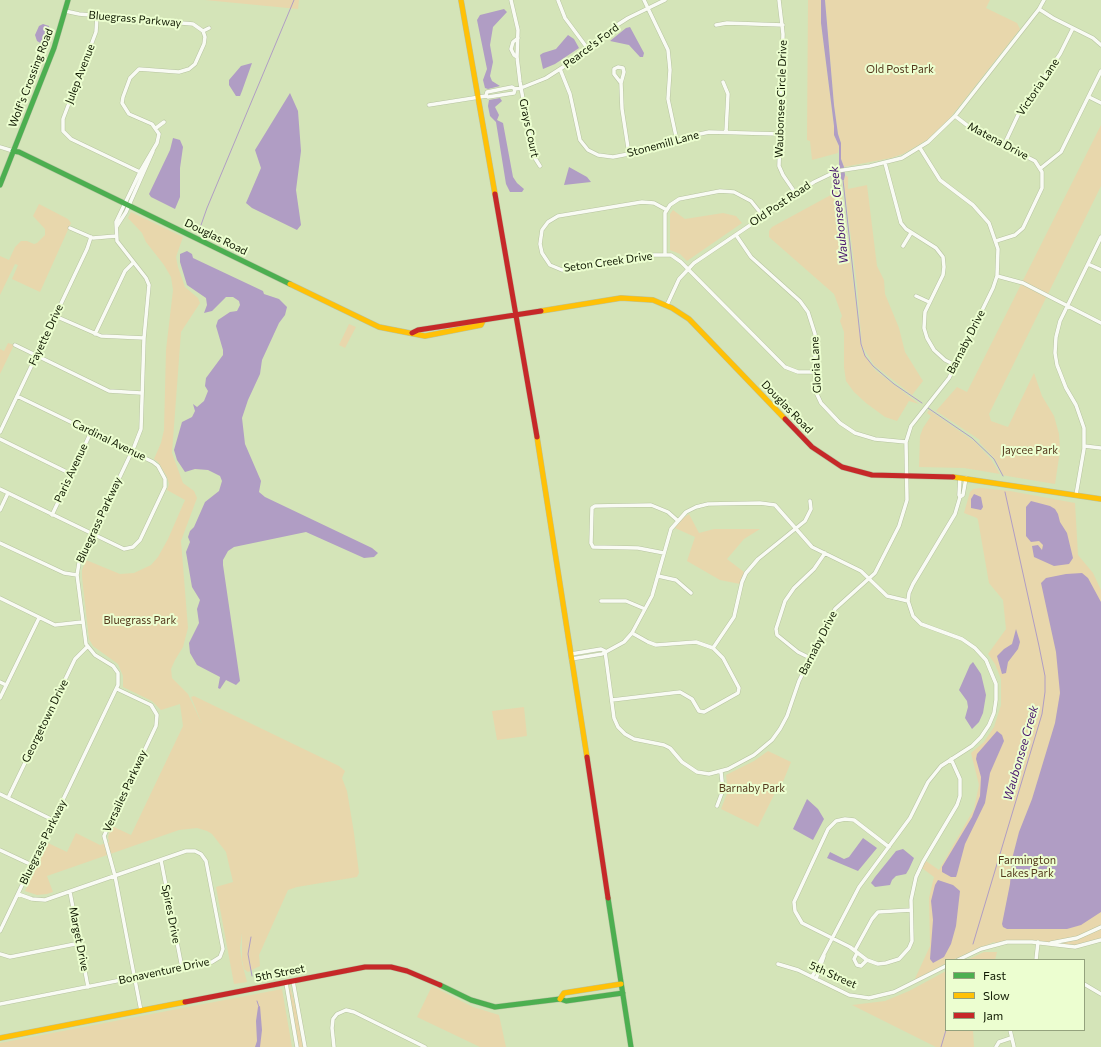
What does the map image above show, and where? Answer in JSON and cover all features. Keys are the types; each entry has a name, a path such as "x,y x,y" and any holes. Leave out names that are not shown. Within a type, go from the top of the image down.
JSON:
{"street":[{"name":"Wolf's Crossing Road","path":"0,185 54,48 68,0"},
{"path":"461,0 544,480 631,1047"},
{"path":"511,0 517,21 517,57"},
{"path":"558,0 565,18 588,49"},
{"path":"644,0 668,50 670,70 668,99 677,141"},
{"name":"Pearce's Ford","path":"429,105 486,96 487,92 512,87 515,90 546,78 588,49 614,27 647,7 665,0"},
{"name":"Waubonsee Circle Drive","path":"779,0 783,25 779,134 780,170 796,194"},
{"name":"Old Post Road","path":"667,305 673,289 688,269 823,176 837,171 885,163 902,158 920,148 938,134 955,116 1039,9 1044,0"},
{"path":"1039,9 1093,38 1101,46"},
{"name":"Bluegrass Parkway","path":"65,11 97,16 188,23 199,26 203,31"},
{"name":"Julep Avenue","path":"97,16 96,32 63,118 62,132 71,139 140,172"},
{"path":"716,25 783,25"},
{"path":"126,204 154,150 159,137 156,128 149,122 129,114 122,107 123,97 130,78 135,70 146,69 179,72 189,69 195,64 204,44 203,31 209,28"},
{"name":"Victoria Lane","path":"1004,145 1019,113 1060,54 1073,28"},
{"path":"517,57 511,49 513,42 518,38"},
{"name":"Grays Court","path":"517,57 534,159 540,166"},
{"name":"Stonemill Lane","path":"560,69 569,90 578,136 583,144 592,152 603,156 629,154 663,146 699,134 726,132 779,134"},
{"path":"996,241 1015,235 1023,228 1043,184 1041,168 1061,152 1101,71"},
{"path":"723,82 728,94 726,132"},
{"path":"621,83 622,109 629,154"},
{"path":"1089,97 1101,103"},
{"name":"Matena Drive","path":"955,116 972,129 1032,159 1041,168"},
{"path":"156,128 164,122"},
{"path":"0,147 13,151"},
{"name":"Barnaby Drive","path":"605,651 614,718 618,727 625,734 640,740 664,745 675,752 682,762 698,772 709,774 721,772 754,755 772,740 785,721 810,658 835,609 869,578 878,567 903,517 907,500 906,442 910,426 948,378 997,276 999,253 991,227 983,214 973,205 943,184 935,174 920,148"},
{"path":"70,228 91,237 116,236 117,226 120,223 126,204 140,172 154,150"},
{"name":"Douglas Road","path":"13,151 19,152 372,325 389,330 412,333 418,330 479,320 483,321 516,316 621,298 648,299 667,305 683,314 812,446 826,458 842,467 863,474 878,476 906,475 963,478 1101,499"},
{"path":"885,163 898,216 903,226 936,248 944,262 943,275 928,302 924,317 927,338 938,354 955,365"},
{"path":"665,254 666,239 664,217 667,210 678,199 726,191 744,196 754,204 763,216"},
{"name":"Seton Creek Drive","path":"667,210 654,203 642,202 558,216 544,226 540,235 540,244 545,258 550,265 562,270 665,254 677,258 786,367 798,372 815,372"},
{"path":"903,246 911,232"},
{"name":"Gloria Lane","path":"736,235 750,257 800,301 808,312 816,334 815,390 818,400 843,426 865,437 906,442"},
{"name":"Bluegrass Parkway","path":"0,931 117,689 118,676 116,669 111,663 95,655 88,647 82,622 77,575 79,563 132,451 140,429 144,338 149,286 146,278 119,246 116,236"},
{"name":"Fayette Drive","path":"0,432 87,249 91,237"},
{"path":"1076,495 1084,446 1082,420 1061,378 1055,353 1060,321 1101,238"},
{"path":"95,334 125,271 134,263"},
{"path":"1088,264 1101,270"},
{"path":"997,276 1022,283 1101,323"},
{"path":"916,296 928,302"},
{"path":"55,316 104,337 144,338"},
{"path":"15,345 109,391 141,393"},
{"name":"Cardinal Avenue","path":"0,489 92,535 124,549 133,547 140,540 162,493 165,479 158,466 153,462 17,396"},
{"name":"Paris Avenue","path":"52,515 91,432"},
{"path":"0,439 71,474"},
{"path":"1084,446 1101,448"},
{"path":"814,978 863,880 910,818 931,777 941,766 972,746 989,725 994,713 996,684 986,660 975,648 957,637 921,624 913,616 908,601 909,593 913,584 950,526 960,497 959,495 963,478"},
{"path":"0,510 8,492"},
{"path":"713,648 734,617 742,582 746,573 758,559 796,529 809,515 810,501"},
{"path":"571,657 601,649 605,651 624,642 632,633 654,592 671,529 677,520 693,508 708,504 768,503 778,507 806,541 825,553 861,571 887,596 901,601 908,601"},
{"path":"664,553 638,548 593,547 591,543 592,508 595,506 651,505 668,512 677,520"},
{"path":"0,543 64,573 77,575"},
{"path":"810,658 798,652 777,635 776,629 786,600 794,588 814,569 825,553"},
{"path":"658,576 676,580 691,593"},
{"path":"0,598 39,618 57,625 82,622"},
{"path":"602,601 626,601 645,609"},
{"path":"0,698 39,618"},
{"path":"612,700 680,692 692,699 699,711 704,712 732,698 738,693 739,688 723,657 713,648 696,642 656,645 632,633"},
{"name":"Georgetown Drive","path":"8,798 75,659 88,647"},
{"path":"0,682 6,685"},
{"name":"Versailes Parkway","path":"117,689 151,705 156,711 158,720 104,836 115,876 141,1011"},
{"path":"888,847 854,820 839,820 828,829 796,895 794,907 797,916 802,923 833,938 867,960 878,964 886,964 896,961 906,952 913,936 911,910 913,890 919,870 957,805 960,796 960,779 951,759"},
{"path":"717,806 723,790 721,772"},
{"path":"0,794 53,820"},
{"path":"0,850 32,865"},
{"name":"Bonaventure Drive","path":"0,1004 216,960 223,949 208,866 204,856 195,851 186,851 45,900 38,900 18,894"},
{"name":"Spires Drive","path":"161,860 182,968"},
{"name":"Marget Drive","path":"70,892 88,987"},
{"path":"867,960 861,966 857,965 854,959 872,919 878,912 911,910"},
{"path":"1050,943 1077,938 1101,927"},
{"path":"960,959 996,944 1022,941 1076,947 1101,940"},
{"path":"1036,959 1038,942"},
{"path":"0,954 10,957 80,943"},
{"name":"5th Street","path":"778,964 794,968 849,995 870,998 894,992 945,966"},
{"name":"5th Street","path":"0,1038 361,968 391,967 428,979 483,1005 510,1006 560,999 566,1001 623,993"},
{"path":"293,981 305,1047"},
{"path":"286,982 297,1047"},
{"name":"5th Street","path":"560,999 564,993 621,984"},
{"path":"1085,985 1101,994"},
{"path":"334,1047 332,1028 333,1019 337,1014 346,1010 354,1012 425,1047"},
{"path":"1010,1031 1013,1047"},
{"path":"996,1047 999,1042 1011,1038"}],"green space":[{"path":"205,0 299,0 298,9"},
{"path":"808,0 821,0 821,23 834,135 839,146 838,153 812,160 810,141 807,140"},
{"name":"Old Post Park","path":"825,0 990,0 986,8 1017,23 1020,29 950,118 927,140 903,154 891,158 844,167 841,159 841,143 838,134 834,105"},
{"name":"Jaycee Park","path":"1101,125 1101,186 989,414 991,421 1008,427 1034,373 1042,396 1054,416 1059,434 1060,451 1055,484 1003,475 995,459 979,442 980,440 936,411 957,387 967,392"},
{"path":"839,175 862,350 875,370 919,404 909,401 897,421 885,417 866,403 854,392 846,381 844,367 844,332 840,321 842,316 834,294 769,237 769,231 772,227 840,190 837,179"},
{"path":"845,175 848,177 848,189 867,185 877,266 884,280 885,294 899,328 905,352 923,381 912,395 874,365 862,346 857,287 844,182"},
{"path":"39,204 68,219 71,223 40,292 12,279 18,265 15,264 0,295 0,256 9,260 15,247 21,241 27,241 34,244 45,235 45,229 33,216"},
{"path":"673,210 685,219 723,213 736,216 742,223 687,261 680,254 670,250 670,214"},
{"name":"Bluegrass Park","path":"131,212 183,237 176,257 178,267 185,287 198,298 200,303 181,332 172,453 183,483 194,491 197,498 181,541 188,628 183,647 171,669 172,678 188,694 202,724 191,697 194,696 339,766 345,771 342,778 347,791 354,833 359,873 357,877 297,887 288,890 259,955 260,966 248,972 244,969 242,960 242,933 240,948 242,963 247,982 234,984 216,887 233,882 226,852 212,834 207,831 197,828 179,830 47,876 53,892 47,894 37,895 25,891 48,843 67,852 76,833 100,845 109,842 108,837 112,826 131,835 183,726 180,704 161,710 152,701 123,687 123,676 118,664 93,646 89,639 82,577 82,570 86,560 120,574 134,573 151,565 158,557 168,539 185,500 167,490 169,484 167,477 158,462 154,459 161,443 164,430 166,350 173,290 171,277 164,265 146,242 142,233 128,218"},
{"path":"349,324 356,327 345,348 339,345"},
{"path":"8,343 14,345 0,374 0,349 4,351"},
{"path":"929,410 975,442 991,459 1000,474 964,468 919,467 920,436 923,428 931,416 927,413"},
{"name":"Farmington Lakes Park","path":"981,488 1010,491 1075,503 1078,555 1093,573 1101,590 1101,940 1075,947 1032,942 996,944 994,942 954,959 945,959 945,964 913,983 930,946 929,898 934,877 922,868 926,861 939,870 974,809 979,785 971,753 984,742 994,727 1001,705 1001,679 995,664 988,654 1006,629 1003,600 989,583 978,520 977,518 964,513 970,492 973,489"},
{"path":"689,514 699,533 714,529 760,529 744,539 727,559 744,572 740,584 720,580 687,561 695,537 675,528 680,520"},
{"path":"524,707 527,736 497,740 492,711"},
{"name":"Barnaby Park","path":"768,751 791,762 778,794 775,793 758,827 721,809 728,791 726,775 754,761"},
{"path":"984,952 997,952 995,959 969,959"},
{"path":"945,972 945,1031 973,1031 974,1047 936,1047 852,1005 885,1001 909,991"},
{"path":"432,986 473,1007 499,1015 506,1047 480,1047 417,1017"},
{"path":"290,987 301,1026 303,1047 299,1047 289,989"},
{"path":"282,989 292,1047 0,1047 0,1043"}],"shaded area":[{"path":"821,0 825,0 834,105 838,134 841,143 841,159 845,175 844,180 842,180 839,175 839,146 834,135 821,23"},
{"path":"504,9 507,12 493,27 490,45 493,62 490,76 492,81 500,86 488,89 485,88 483,80 487,69 477,20 480,15"},
{"path":"43,24 49,26 50,32 48,40 42,44 37,41 35,35 39,26"},
{"path":"630,27 644,53 643,57 640,57 629,45 610,41 626,28"},
{"path":"568,35 574,39 579,48 555,64 543,69 540,55 556,49"},
{"path":"252,63 240,96 236,96 229,85 229,80 241,66"},
{"path":"290,93 298,111 301,151 296,190 301,225 297,230 252,208 246,203 261,168 255,150"},
{"path":"500,98 502,101 495,107 499,115 497,120 503,123 513,177 524,189 522,192 510,192 506,184 496,122 490,116 488,106 489,100"},
{"path":"173,138 180,140 183,147 180,168 180,197 175,209 151,197 149,194 170,150"},
{"path":"569,167 587,177 591,182 564,185"},
{"path":"187,251 192,254 193,258 263,291 264,294 279,299 287,307 285,315 279,323 262,360 260,374 248,400 242,418 245,444 261,481 259,492 265,497 372,548 378,553 374,557 364,558 306,532 234,547 228,551 223,560 223,565 240,681 236,685 226,680 220,689 218,688 220,677 197,665 190,653 189,643 199,623 197,609 200,600 192,587 186,552 190,542 188,537 190,531 194,527 205,502 219,491 222,481 220,476 208,470 195,469 185,472 177,460 174,450 182,422 192,417 195,411 193,404 197,407 204,401 208,391 205,386 206,378 223,355 216,326 218,320 230,312 237,311 240,305 239,301 233,297 226,297 212,311 204,313 207,305 206,298 187,285 180,262 180,254"},
{"path":"974,494 981,497 983,507 981,510 971,508 971,499"},
{"path":"1031,501 1050,506 1055,509 1060,522 1067,533 1073,558 1069,564 1054,566 1034,557 1032,546 1038,545 1042,550 1043,545 1039,541 1031,542 1026,536 1026,507"},
{"path":"1082,573 1088,578 1101,602 1101,912 1081,925 1067,929 1007,929 1003,927 1002,924 1010,884 1012,859 1019,832 1032,799 1055,723 1060,693 1056,652 1041,583 1046,578 1066,574"},
{"path":"1016,629 1020,642 1018,649 1008,662 1006,673 1002,674 997,656 1012,644"},
{"path":"973,662 981,674 986,695 983,713 979,722 972,729 965,718 968,707 967,701 959,690 970,665"},
{"path":"997,731 1002,735 1004,741 990,773 985,803 965,844 956,877 951,877 942,872 942,867 972,817 980,796 981,777 976,759 977,754"},
{"path":"807,799 818,809 824,819 813,840 793,829"},
{"path":"863,838 877,848 858,871 827,858 830,852 844,859 849,857"},
{"path":"903,849 914,858 906,874 896,876 890,885 875,887 871,883 875,877 896,851"},
{"path":"938,880 953,885 960,891 956,926 951,944 944,957 933,963 930,959 933,920 931,901 935,885"},
{"path":"260,1006 262,1030 260,1047 255,1047 257,1041 256,1021 258,1007"}],"waterway":[{"path":"200,228 294,0"},
{"name":"Waubonsee Creek","path":"843,180 861,344 865,356 873,366 894,384 922,403"},
{"name":"Waubonsee Creek","path":"928,408 972,438 994,459 1003,476"},
{"name":"Waubonsee Creek","path":"973,944 1042,714 1045,692 1045,676 1005,492"},
{"path":"251,937 248,954 252,976"},
{"path":"257,1001 259,1007"},
{"name":"Waubonsee Creek","path":"941,1047 946,1031"}],"traffic: fast":[{"path":"0,185 54,48 68,0"},
{"path":"13,151 19,152 290,284"},
{"path":"608,898 631,1047"},
{"path":"440,985 471,1000 495,1007 560,999 566,1001 623,993"}],"traffic: slow":[{"path":"461,0 495,194"},
{"path":"290,284 379,327 425,336 481,325 483,321"},
{"path":"541,311 621,298 653,300 672,308 689,319 785,419"},
{"path":"537,437 587,757"},
{"path":"953,477 1101,499"},
{"path":"560,999 564,993 621,984"},
{"path":"0,1038 185,1002"}],"traffic: jam":[{"path":"495,194 537,437"},
{"path":"412,333 418,330 541,311"},
{"path":"785,419 812,447 842,467 872,475 953,477"},
{"path":"587,757 608,898"},
{"path":"185,1002 365,967 391,967 407,971 440,985"}]}
